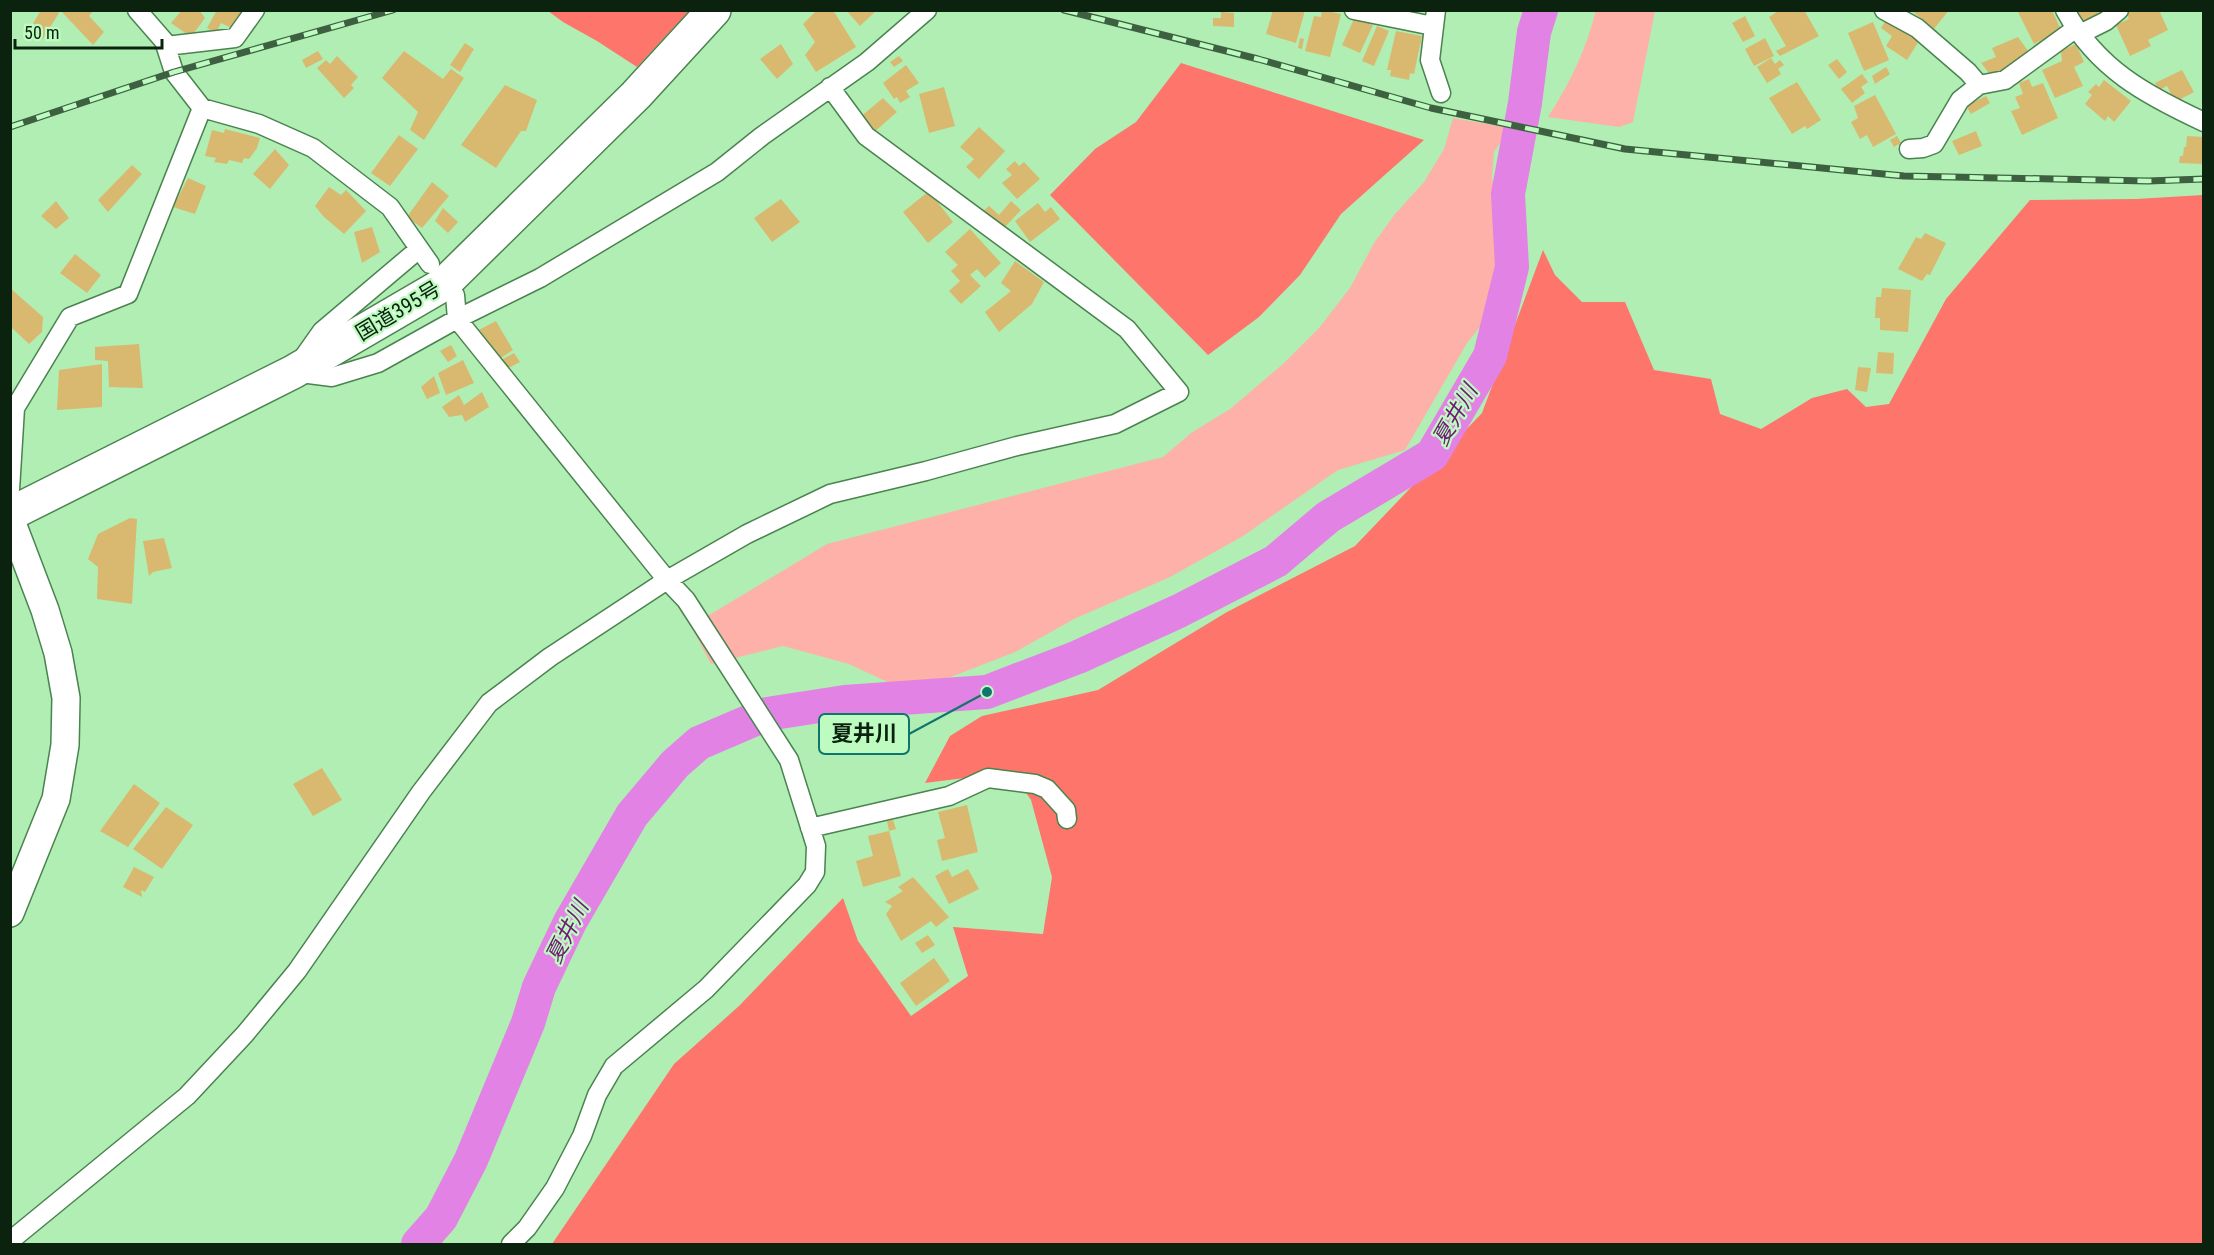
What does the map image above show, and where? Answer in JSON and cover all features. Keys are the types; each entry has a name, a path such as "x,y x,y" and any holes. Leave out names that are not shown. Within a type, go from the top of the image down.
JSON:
{"highway":[{"name":"国道395号","path":"10,516 293,372 444,284 636,95 714,10"}],"street":[{"path":"137,10 164,41 174,72 202,108 259,124 313,148 390,207 430,264"},
{"path":"166,46 235,38 255,10"},
{"path":"419,249 322,331 293,372 332,378 378,363 457,319 540,278 717,172 867,62 927,10"},
{"path":"1354,10 1435,18 1430,60 1441,93"},
{"path":"1884,10 1917,28 1961,66 1979,85"},
{"path":"2065,10 2075,29 2116,73 2152,98 2204,122"},
{"path":"2075,29 2084,32 2106,21 2119,10"},
{"path":"1909,149 1934,144 1960,100 1979,85 2005,80 2075,29"},
{"path":"10,1240 187,1096 245,1034 297,971 421,792 489,703 550,657 667,580 747,534 830,494 927,471 1017,446 1115,424 1179,392 1126,329 866,135 830,87"},
{"path":"10,490 15,408 70,317 128,294 202,108"},
{"path":"455,295 457,319 667,580 686,600 789,760 816,846 815,872 807,885 706,989 614,1066 597,1095 582,1136 555,1188 511,1245"},
{"path":"10,516 45,610 58,653 66,698 65,744 56,799 10,913"},
{"path":"810,828 949,796 988,778 1035,784 1047,789 1066,810 1068,819"}],"shaded area":[{"path":"1596,10 1655,11 1633,122 1619,127 1548,117 1576,66"},
{"path":"548,11 689,11 637,67"},
{"path":"1181,63 1424,140 1341,214 1300,275 1259,317 1208,355 1050,195 1095,149 1136,122"},
{"path":"1453,118 1510,128 1494,152 1492,177 1503,255 1499,286 1492,312 1467,343 1405,450 1338,470 1243,536 1170,577 1074,619 1015,652 920,689 896,686 849,664 783,646 711,664 691,626 827,544 1163,457 1191,433 1230,409 1283,364 1319,328 1350,288 1374,243 1395,214 1424,182 1444,149"},
{"path":"2203,195 2203,1244 552,1244 674,1064 739,1006 843,898 858,941 911,1016 968,976 953,927 1043,934 1052,877 1031,800 1012,772 925,783 950,736 982,716 1098,690 1227,612 1355,546 1482,413 1543,250 1555,275 1582,302 1625,302 1654,370 1711,379 1720,414 1761,429 1812,398 1847,389 1866,407 1889,404 1946,299 2030,200 2136,199"}],"building":[{"path":"41,10 54,10 59,13 42,40 28,32"},
{"path":"60,10 94,10 89,16 104,32 93,45"},
{"path":"182,10 199,10 205,18 191,37 171,23"},
{"path":"217,10 244,10 234,29 221,23 216,33 207,28"},
{"path":"817,10 833,10 856,47 816,72 805,55 815,42 803,24"},
{"path":"846,10 877,10 860,26"},
{"path":"1273,10 1305,10 1296,43 1266,34"},
{"path":"1322,10 1341,14 1330,57 1305,51 1314,16 1321,17"},
{"path":"1780,10 1804,10 1819,36 1780,56 1776,51 1786,46 1769,17"},
{"path":"1911,10 1949,10 1934,29"},
{"path":"2017,10 2052,10 2061,30 2034,44"},
{"path":"2074,10 2106,10 2082,24"},
{"path":"2159,10 2168,30 2148,40 2151,46 2130,56 2116,25 2129,19 2126,12"},
{"path":"1221,12 1234,13 1234,27 1213,26 1213,18 1221,18"},
{"path":"1745,16 1755,36 1743,42 1732,23"},
{"path":"1355,17 1373,25 1360,53 1342,45"},
{"path":"1886,20 1919,41 1907,60 1886,46 1892,36 1881,28"},
{"path":"1873,22 1889,60 1864,71 1848,33"},
{"path":"1377,26 1389,31 1374,66 1362,61"},
{"path":"1396,31 1422,36 1414,74 1410,73 1409,80 1390,76 1391,70 1387,70"},
{"path":"2018,37 2028,51 1993,78 1981,63 1996,57 1992,48"},
{"path":"1300,38 1304,39 1302,49 1298,48"},
{"path":"1765,38 1774,56 1754,66 1745,49"},
{"path":"465,43 474,49 460,72 450,65"},
{"path":"781,44 793,64 777,79 760,59"},
{"path":"2076,44 2084,62 2074,67 2083,86 2055,98 2042,70 2062,61 2061,51"},
{"path":"318,51 323,59 306,68 302,60"},
{"path":"404,51 443,79 451,69 464,78 424,140 410,130 418,112 382,78"},
{"path":"337,56 358,77 351,85 354,88 344,98 317,68 326,60 330,64"},
{"path":"899,56 903,61 894,67 890,62"},
{"path":"1771,58 1775,64 1780,60 1784,65 1778,69 1781,74 1767,83 1757,67"},
{"path":"1837,59 1847,72 1839,79 1828,65"},
{"path":"906,65 919,83 906,91 910,97 900,103 897,97 894,99 883,83"},
{"path":"1886,67 1890,74 1875,84 1872,76"},
{"path":"2182,70 2194,92 2175,102 2167,86 2159,90 2155,83"},
{"path":"1862,74 1868,82 1861,87 1865,93 1852,103 1841,89"},
{"path":"2029,79 2032,87 2043,83 2058,118 2022,135 2011,111 2020,108 2015,97 2023,94 2019,83"},
{"path":"2104,80 2131,101 2114,122 2108,116 2105,121 2085,104 2092,95 2088,92 2096,84 2099,87"},
{"path":"1797,82 1821,120 1807,129 1805,126 1792,134 1769,98"},
{"path":"505,85 537,100 526,131 521,131 496,168 461,145"},
{"path":"944,87 955,126 929,133 919,94"},
{"path":"1875,95 1896,134 1873,147 1867,135 1860,139 1851,122 1858,118 1854,106"},
{"path":"1986,96 1990,103 1971,114 1966,106"},
{"path":"883,98 897,112 873,133 859,118"},
{"path":"979,127 1005,151 979,179 966,167 974,159 960,147"},
{"path":"225,129 260,138 257,148 249,159 244,158 242,163 229,160 227,164 214,162 216,158 205,156 212,130 224,133"},
{"path":"1976,131 1982,146 1959,155 1952,141"},
{"path":"399,135 418,149 390,186 371,173"},
{"path":"1897,136 1901,143 1894,147 1890,140"},
{"path":"2187,136 2204,137 2204,164 2179,163 2180,156 2183,156 2184,147 2186,147"},
{"path":"275,149 289,165 270,189 253,174"},
{"path":"1015,161 1019,166 1024,162 1040,179 1017,199 1002,183 1012,175 1006,169"},
{"path":"132,165 142,174 108,212 98,200"},
{"path":"188,178 206,186 195,214 173,207"},
{"path":"432,182 449,196 422,228 407,217"},
{"path":"329,187 341,195 346,190 366,211 344,234 315,206"},
{"path":"929,191 953,222 928,243 903,212"},
{"path":"781,199 800,222 772,242 754,218"},
{"path":"56,201 69,218 56,229 41,216"},
{"path":"1011,201 1021,210 1002,230 982,212 989,206 999,215"},
{"path":"1038,203 1045,212 1051,207 1060,219 1030,242 1015,221"},
{"path":"443,208 458,222 448,233 435,221"},
{"path":"372,227 380,252 362,263 354,232"},
{"path":"970,229 1001,263 985,278 977,269 970,275 981,286 961,304 949,291 960,281 951,271 958,265 945,252"},
{"path":"1925,233 1946,243 1930,275 1927,274 1922,281 1898,269 1916,237 1921,239"},
{"path":"75,254 101,275 87,293 60,273"},
{"path":"1015,261 1044,282 1032,304 999,332 985,312 1011,291 1001,283"},
{"path":"10,288 43,317 42,332 29,344 10,326"},
{"path":"1882,288 1911,290 1908,332 1880,330 1880,318 1875,318 1876,297 1881,297"},
{"path":"496,321 513,350 494,362 477,331"},
{"path":"139,344 143,388 109,387 108,361 95,360 95,347"},
{"path":"451,345 457,356 448,362 440,351"},
{"path":"1878,352 1894,353 1893,374 1876,373"},
{"path":"514,353 520,362 497,374 492,365"},
{"path":"463,360 474,383 446,395 438,373"},
{"path":"102,364 102,407 57,410 59,370"},
{"path":"1858,367 1871,368 1867,392 1855,390"},
{"path":"434,376 440,393 427,399 421,387"},
{"path":"482,392 489,407 465,422 462,415 449,417 442,407 459,395 464,405"},
{"path":"130,518 137,519 132,604 97,599 98,567 88,559 98,534"},
{"path":"164,538 172,568 153,572 149,576 143,541"},
{"path":"322,768 342,800 313,816 293,784"},
{"path":"134,784 160,803 128,847 100,831"},
{"path":"967,805 978,852 942,861 937,840 945,838 938,812"},
{"path":"166,807 193,825 162,869 133,849"},
{"path":"893,820 896,829 889,831 887,821"},
{"path":"889,831 901,876 863,887 856,861 873,856 868,836"},
{"path":"134,867 154,877 145,892 141,890 142,897 123,887"},
{"path":"948,869 952,877 968,869 979,889 949,904 935,876"},
{"path":"913,877 949,917 936,927 931,921 901,941 886,914 892,906 885,902 903,891 898,887"},
{"path":"928,935 935,945 922,953 915,943"},
{"path":"934,958 950,981 916,1006 900,983"}],"waterway":[{"name":"夏井川","path":"418,1244 441,1218 471,1160 528,1023 539,987 570,922 632,815 675,764 699,743 767,714 845,702 987,692 1078,657 1179,611 1276,561 1328,517 1432,455 1490,356 1512,267 1508,194 1525,103 1534,32 1541,10"}],"railway":[{"path":"10,127 174,72 393,10"},
{"path":"1064,10 1258,59 1431,108 1625,149 1904,176 2148,181 2204,179"}],"place":[{"name":"夏井川","path":"987,692"}]}
